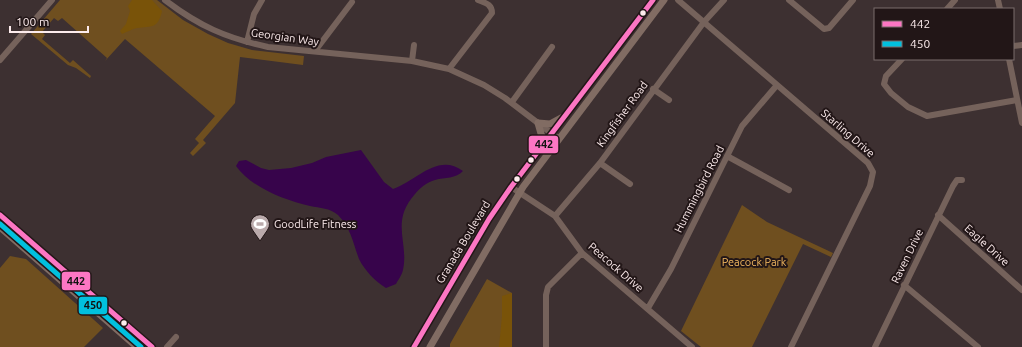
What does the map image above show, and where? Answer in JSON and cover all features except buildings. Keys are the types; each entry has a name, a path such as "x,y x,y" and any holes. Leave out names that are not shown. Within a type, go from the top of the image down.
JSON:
{"main road":[{"name":"Granada Boulevard","path":"414,347 489,219 511,187 653,0"},
{"path":"430,347 520,193 664,0"},
{"path":"537,153 542,137 538,123 552,123 565,116"},
{"path":"0,215 152,347"},
{"path":"0,227 137,347"}],"street":[{"path":"0,60 52,0"},
{"name":"Georgian Way","path":"165,0 182,13 209,28 229,37 247,42 268,46 412,61 449,69 484,85 512,102 559,139"},
{"path":"247,42 254,14 262,0"},
{"path":"449,69 492,13 492,9 489,5 478,0"},
{"name":"Starling Drive","path":"678,0 868,163 873,172 870,186 791,347"},
{"name":"Kingfisher Road","path":"555,216 600,163 653,89 704,22 724,0"},
{"path":"788,0 824,29 829,28 854,0"},
{"path":"948,8 955,0"},
{"path":"315,51 352,2"},
{"path":"412,61 414,45"},
{"path":"512,102 552,47"},
{"path":"0,49 6,54"},
{"path":"901,60 886,76 884,84 891,93 908,107 927,116 1017,100"},
{"path":"1009,60 1022,122"},
{"name":"Hummingbird Road","path":"648,308 671,269 742,126 777,85"},
{"path":"653,89 669,100"},
{"path":"727,156 789,190"},
{"path":"600,163 630,184"},
{"name":"Raven Drive","path":"875,347 956,180 962,180"},
{"name":"Peacock Drive","path":"511,187 555,216 582,252 692,347"},
{"name":"Eagle Drive","path":"938,215 1022,290"},
{"path":"546,347 548,287 582,252"},
{"path":"904,285 978,347"},
{"path":"167,347 176,337"}],"green space":[{"path":"60,0 157,0 183,20 228,43 252,50 304,56 303,65 240,57 235,103 203,140 206,143 193,156 190,153 199,143 195,139 215,116 125,39 105,61 107,58 62,18 58,21 54,18 42,32 45,35 42,39 70,63 73,60 91,76 90,78 76,68 68,65 31,34"},
{"name":"Peacock Park","path":"742,205 767,222 833,253 831,257 803,244 752,347 701,347 681,331"},
{"path":"10,256 26,259 103,328 84,347 0,347 0,268"},
{"path":"487,279 512,293 512,347 450,347 450,344"}],"shaded area":[{"path":"132,0 152,0 162,11 159,21 154,26 135,28 122,34 120,31 126,24 130,11 128,6"},
{"path":"361,150 384,182 393,189 436,166 454,166 463,171 454,177 435,180 421,187 408,204 403,214 402,223 404,250 403,270 396,284 386,288 364,268 359,259 349,230 338,215 328,210 279,197 251,181 236,166 239,161 246,160 261,168 269,170 291,168 312,163 326,157"},
{"path":"512,293 512,347 499,347 502,296"}],"transit line":[{"name":"442","path":"414,347 489,219 511,187 653,0"},
{"name":"442","path":"0,215 152,347"},
{"name":"450","path":"0,224 141,347"}],"place":[{"name":"GoodLife Fitness","path":"260,241"}]}
